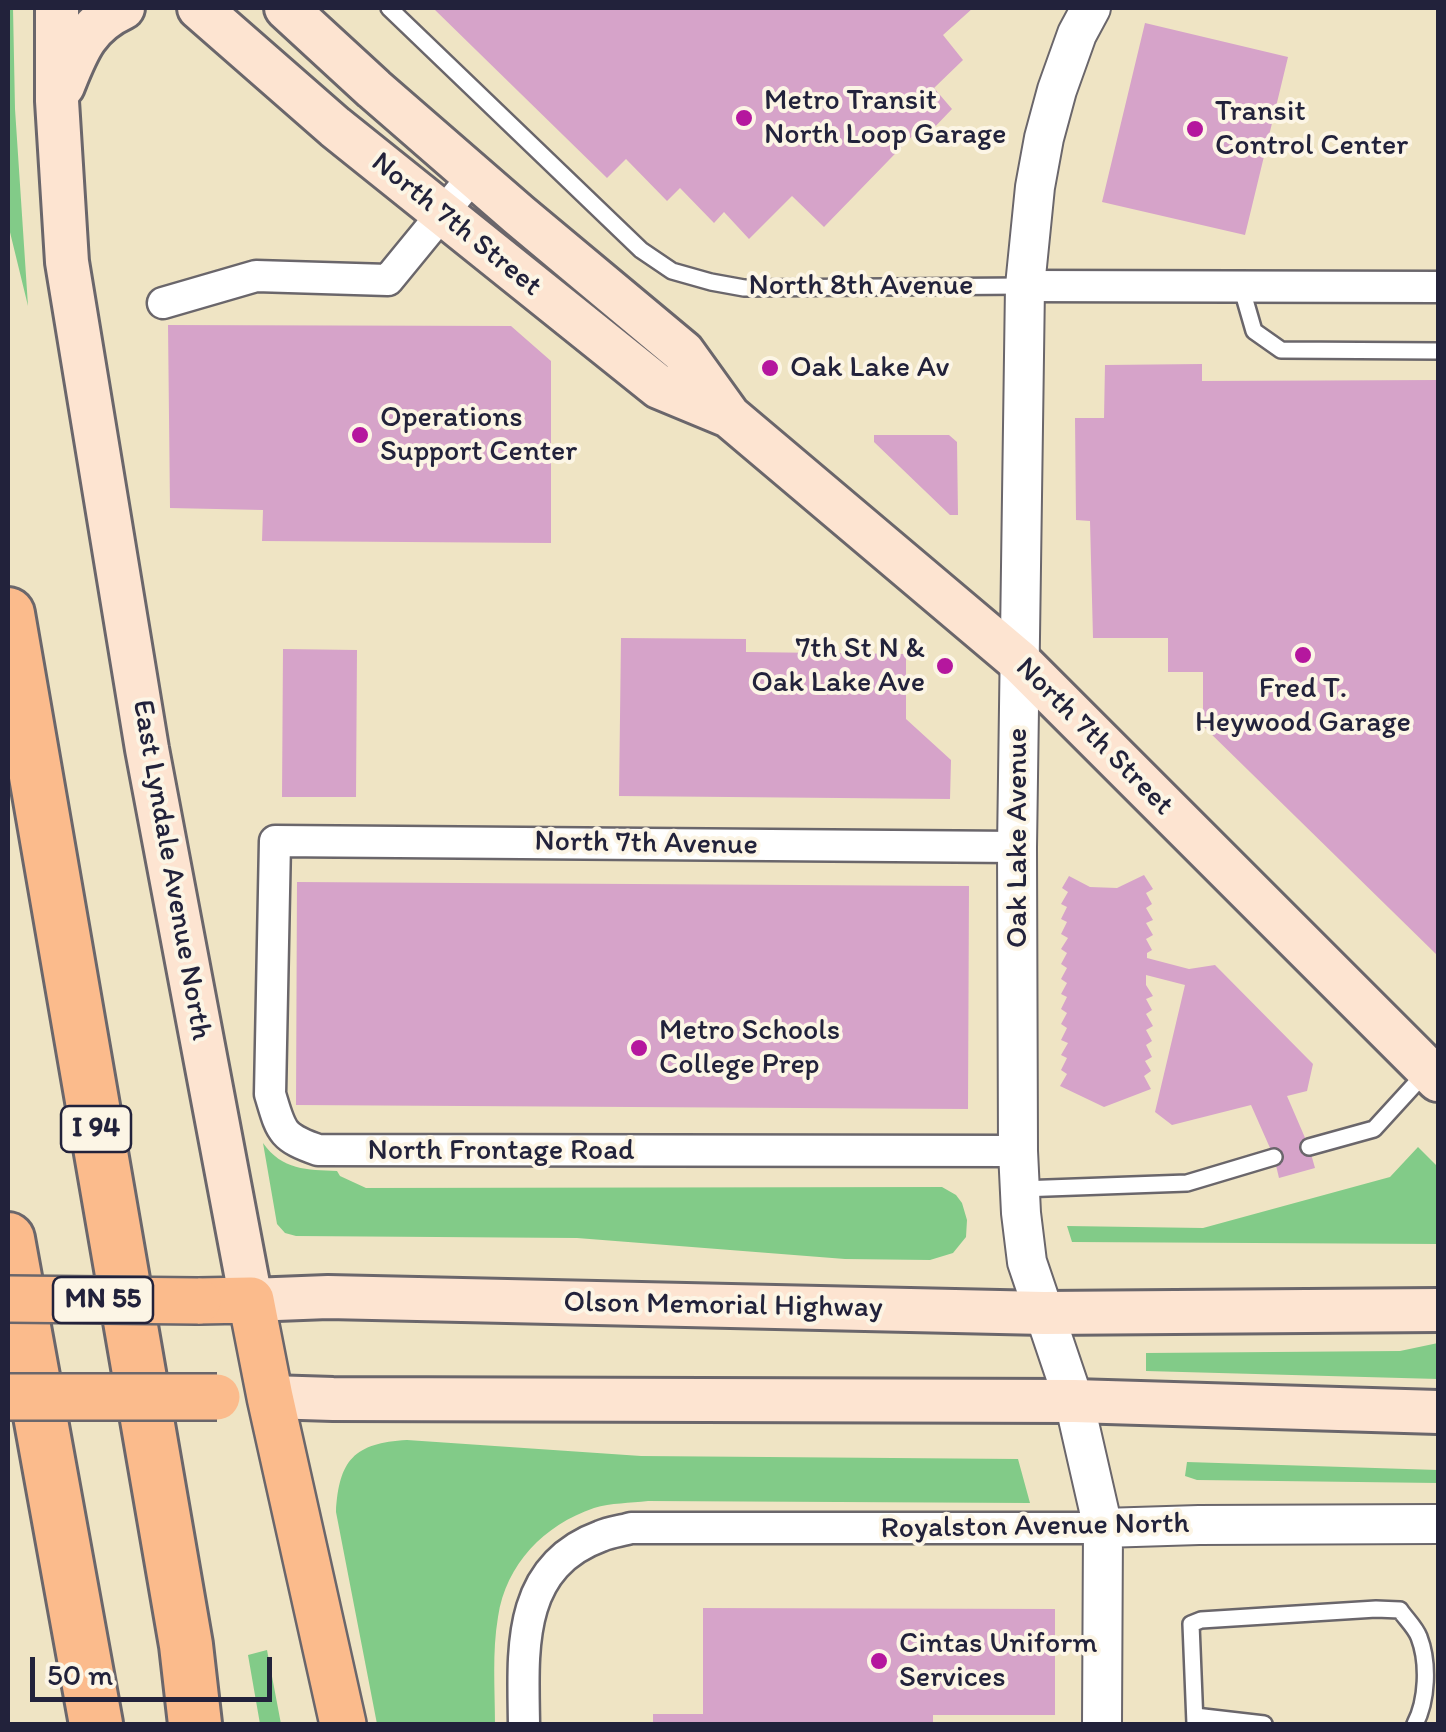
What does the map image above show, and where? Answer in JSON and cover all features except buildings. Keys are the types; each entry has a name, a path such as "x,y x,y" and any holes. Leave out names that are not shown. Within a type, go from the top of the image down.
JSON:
{"highway":[{"name":"I 94","path":"8,614 186,1645 195,1724"},
{"path":"8,1239 96,1724"},
{"path":"186,1645 206,1724"}],"main road":[{"name":"East Lyndale Avenue North","path":"57,8 56,100 70,281 151,767 251,1300 343,1724"},
{"path":"56,100 81,42 108,15 122,8"},
{"name":"North 7th Street","path":"286,8 374,89 683,352 729,416 1020,662 1434,1075"},
{"name":"North 7th Street","path":"200,12 335,127 658,387 729,416"},
{"name":"Olson Memorial Highway","path":"8,1299 198,1302 347,1298 1044,1313 1438,1310"},
{"path":"8,1397 1074,1402 1438,1412"}],"street":[{"name":"Oak Lake Avenue","path":"1091,8 1078,34 1044,138 1024,286 1017,847 1018,1151 1027,1262 1074,1402 1103,1528 1102,1724"},
{"path":"163,302 256,276 388,280 474,175"},
{"name":"North 8th Avenue","path":"1024,286 1438,286"},
{"name":"North 7th Avenue","path":"274,841 1017,847"},
{"name":"North Frontage Road","path":"274,841 270,1094 280,1128 298,1143 318,1150 1018,1151"},
{"name":"Royalston Avenue North","path":"524,1724 523,1646 529,1611 544,1580 566,1555 599,1536 632,1528 1438,1524"}],"lane":[{"name":"North 8th Avenue","path":"389,8 640,250 672,271 744,288 1024,286"},
{"path":"1242,286 1254,331 1281,350 1438,351"},
{"path":"1309,1147 1374,1129 1434,1075"},
{"path":"1020,1189 1187,1183 1274,1157"},
{"path":"1264,1724 1195,1720 1191,1624 1201,1620 1400,1610 1418,1635 1424,1656 1424,1699 1415,1724"}],"green space":[{"path":"8,8 13,8 15,109 28,306 8,224"},
{"path":"263,1143 287,1163 305,1169 337,1171 366,1188 942,1187 962,1203 966,1237 953,1253 930,1260 845,1259 577,1238 296,1236 285,1233 277,1224"},
{"path":"1418,1147 1438,1167 1438,1244 1072,1242 1067,1226 1203,1228 1390,1177"},
{"path":"1438,1343 1438,1379 1146,1371 1146,1353 1400,1351"},
{"path":"407,1440 641,1456 1018,1459 1030,1503 648,1501 594,1508 544,1536 509,1580 496,1630 495,1724 377,1724 336,1512 341,1479 353,1458 374,1445"},
{"path":"1187,1462 1438,1470 1438,1483 1197,1480 1185,1476"},
{"path":"267,1650 281,1724 260,1724 248,1655"}],"place":[{"name":"Metro Transit North Loop Garage","path":"744,118"},
{"name":"Transit Control Center","path":"1195,129"},
{"name":"Oak Lake Av","path":"770,368"},
{"name":"Operations Support Center","path":"360,435"},
{"name":"Fred T. Heywood Garage","path":"1303,655"},
{"name":"7th St N & Oak Lake Ave","path":"945,666"},
{"name":"Metro Schools College Prep","path":"639,1048"},
{"name":"Cintas Uniform Services","path":"879,1661"}]}
